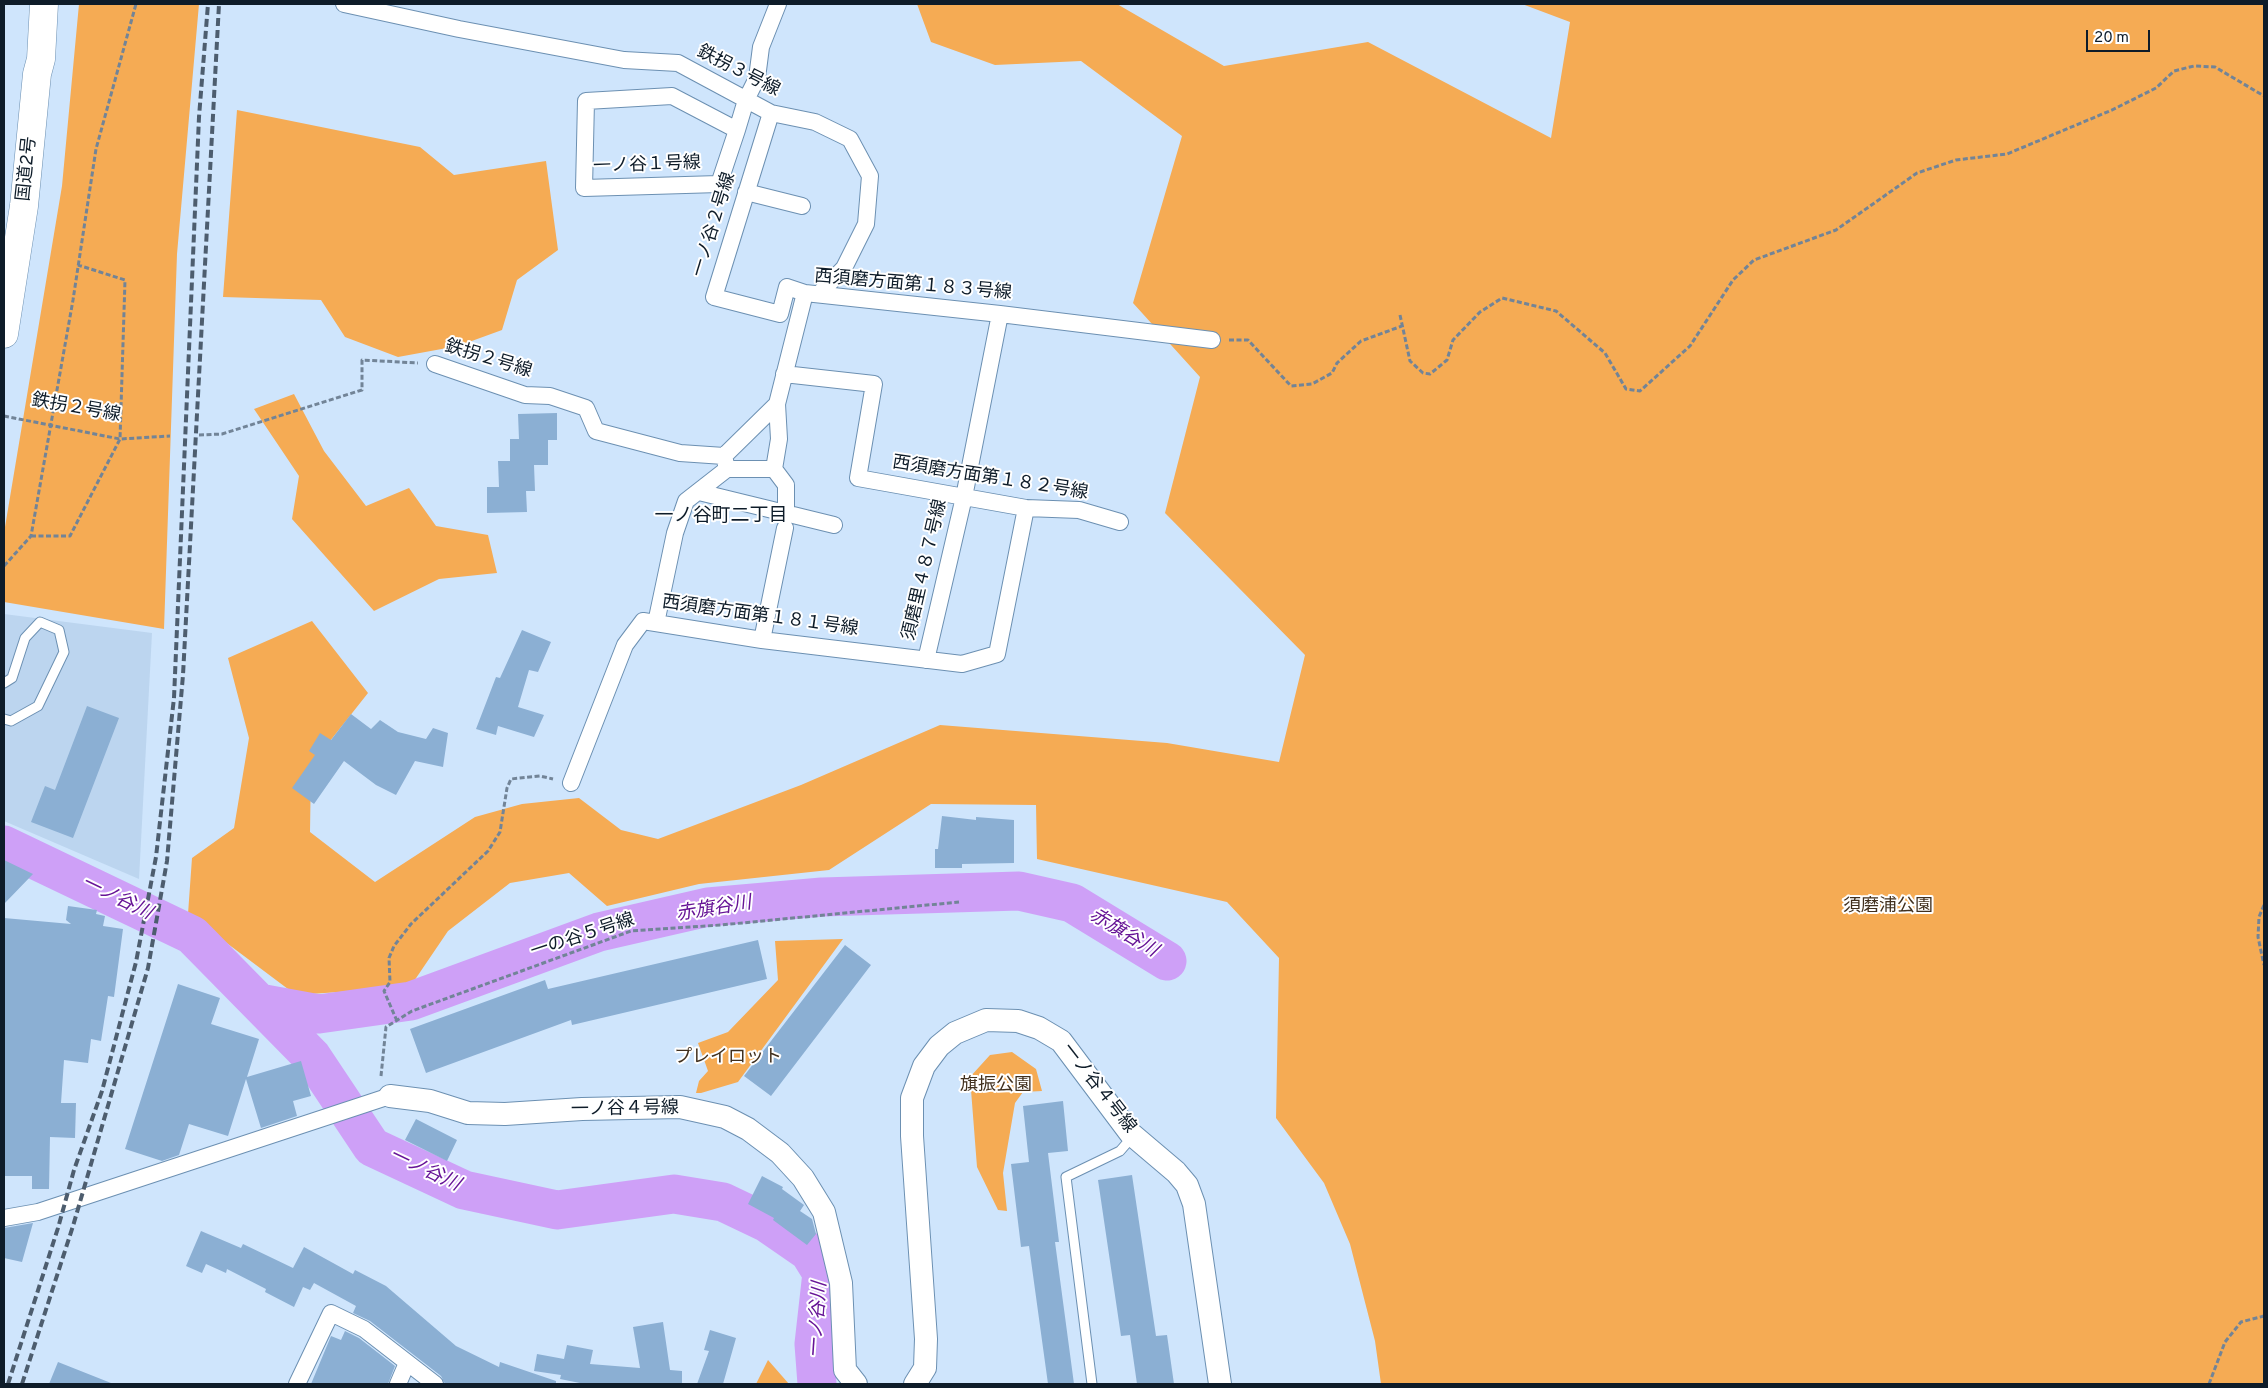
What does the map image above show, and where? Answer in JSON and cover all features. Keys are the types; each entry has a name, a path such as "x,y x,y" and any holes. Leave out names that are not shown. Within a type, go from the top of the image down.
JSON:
{"highway":[{"name":"国道2号","path":"4,334 24,206 37,74 41,59 44,4"}],"street":[{"name":"鉄拐３号線","path":"344,4 459,29 624,60 678,63 770,113 815,122 850,139 870,176 866,224 844,268 812,294"},
{"name":"一ノ谷１号線","path":"737,130 672,96 586,101 584,188 719,184 737,130 746,100 757,78 761,47 778,4"},
{"name":"一ノ谷２号線","path":"770,113 714,297 780,314 787,287 812,294"},
{"path":"746,192 802,206"},
{"name":"西須磨方面第１８３号線","path":"774,468 779,439 777,404 784,374 812,294 1000,314 1212,340"},
{"name":"須磨里４８７号線","path":"926,660 964,497 1000,314"},
{"name":"鉄拐２号線","path":"435,364 525,395 550,396 586,408 596,430 680,453 725,462"},
{"name":"西須磨方面第１８２号線","path":"784,374 874,384 858,478 1026,508 1079,510 1120,522"},
{"path":"656,623 675,534 686,502 699,492 777,404"},
{"path":"725,462 774,468 786,485 786,521 762,640"},
{"path":"699,492 786,521 834,525"},
{"name":"西須磨方面第１８１号線","path":"571,783 625,645 643,621 762,640 962,664 997,654 1026,508"},
{"name":"一ノ谷４号線","path":"915,1384 925,1368 926,1339 912,1136 912,1098 924,1066 939,1046 955,1034 986,1020 1018,1021 1039,1028 1060,1041 1133,1136 1176,1172 1187,1185 1194,1204 1220,1384"},
{"path":"4,1218 38,1212 389,1096"},
{"name":"一ノ谷４号線","path":"389,1096 430,1101 468,1113 505,1114 582,1109 680,1107 725,1117 748,1129 780,1153 798,1172 824,1212 841,1283 845,1370 856,1384"},
{"path":"297,1384 331,1313 364,1329 435,1384"},
{"path":"398,1384 407,1363"}],"lane":[{"path":"4,683 12,678 25,638 40,622 59,630 64,652 38,706 11,720 4,719"},
{"path":"1092,1384 1066,1177 1120,1151 1133,1136"}],"path":[{"path":"4,566 31,536 51,426 96,149 136,4"},
{"path":"1400,315 1410,360 1423,374 1430,374 1447,360 1453,340 1480,312 1502,298 1556,311 1605,353 1626,389 1640,391 1690,346 1732,280 1754,260 1836,230 1917,172 1956,160 2007,154 2112,110 2156,88 2174,71 2194,66 2215,68 2264,96"},
{"path":"31,536 70,536 120,439 125,280 78,265"},
{"path":"1212,340 1248,340 1291,386 1312,384 1332,373 1337,363 1361,341 1402,326"},
{"name":"鉄拐２号線","path":"199,435 222,434 362,390 362,360 435,364"},
{"name":"鉄拐２号線","path":"4,416 120,439 170,436"},
{"path":"389,1096 381,1076 386,1027 396,1021 384,991 390,982 389,958 394,946 411,924 488,851 500,832 506,788 511,779 540,776 571,783"},
{"name":"一の谷５号線","path":"396,1021 412,1012 631,931 721,925 959,902"},
{"path":"2264,906 2259,917 2258,937 2264,965"},
{"path":"2209,1384 2225,1342 2241,1322 2264,1316"}],"shaded area":[{"path":"4,614 152,633 139,879 4,821"}],"green space":[{"path":"79,4 199,4 177,254 164,629 4,602 4,533 62,186"},
{"name":"須磨浦公園","path":"917,4 1117,4 1224,66 1368,42 1551,138 1570,22 1522,4 2264,4 2264,1384 1381,1384 1375,1341 1350,1244 1324,1183 1276,1118 1279,958 1227,902 1037,859 1036,805 931,804 829,870 699,884 607,906 569,873 510,883 448,931 410,987 296,995 188,914 192,858 234,828 249,738 228,658 312,621 368,693 311,765 310,832 375,882 475,817 522,804 579,798 621,830 658,839 801,785 940,725 1167,743 1279,762 1305,655 1165,513 1200,377 1133,303 1182,136 1081,61 995,65 931,42"},
{"path":"237,110 420,147 454,175 546,161 558,250 517,280 502,330 458,346 398,357 345,337 321,300 223,297"},
{"path":"294,394 324,451 366,506 409,488 436,526 488,535 497,573 439,579 374,611 292,519 299,476 254,409"},
{"name":"プレイロット","path":"843,939 738,1082 696,1093 699,1081 708,1071 698,1043 728,1032 778,980 775,941"},
{"name":"旗振公園","path":"1012,1052 1036,1069 1042,1091 1023,1092 1015,1103 1003,1173 1007,1211 998,1210 977,1167 970,1077 990,1055"},
{"path":"768,1360 789,1384 756,1384"}],"building":[{"path":"557,413 557,440 548,440 548,465 534,465 535,491 526,491 527,512 487,513 487,487 499,487 498,461 510,461 510,439 519,439 518,414"},
{"path":"522,630 551,642 538,672 529,670 518,707 544,715 534,737 498,726 496,735 476,729 496,677 500,678"},
{"path":"87,706 119,718 73,838 31,822 45,786 55,790"},
{"path":"351,714 371,729 380,720 398,732 426,739 433,728 448,733 443,767 415,761 396,795 376,785 344,761 314,804 292,788 315,755 309,751 320,733 331,740"},
{"path":"942,816 976,820 976,817 1014,820 1014,863 962,864 962,868 935,868 935,849 938,849"},
{"path":"4,860 33,874 4,904"},
{"path":"68,906 97,910 96,914 105,916 103,926 123,929 114,997 108,996 101,1041 91,1039 88,1063 64,1060 61,1103 76,1103 75,1138 50,1137 49,1189 32,1189 32,1176 4,1176 4,918 71,924 66,920"},
{"path":"758,940 767,979 572,1025 571,1020 426,1073 410,1029 545,980 548,989"},
{"path":"845,945 871,965 771,1096 744,1076"},
{"path":"178,984 220,998 211,1024 259,1039 247,1077 301,1061 311,1096 293,1101 297,1116 261,1128 246,1079 228,1136 189,1124 179,1155 162,1161 125,1149"},
{"path":"1063,1101 1068,1151 1048,1153 1059,1242 1055,1242 1074,1384 1048,1384 1029,1246 1021,1247 1011,1164 1029,1162 1023,1106"},
{"path":"416,1119 457,1140 447,1161 405,1140"},
{"path":"1132,1175 1156,1336 1167,1335 1174,1384 1137,1384 1130,1335 1121,1336 1098,1180"},
{"path":"762,1176 783,1187 782,1189 804,1205 800,1211 812,1219 816,1234 807,1245 773,1220 774,1218 748,1204"},
{"path":"33,1223 22,1262 4,1258 4,1228"},
{"path":"201,1231 241,1248 243,1244 293,1268 304,1247 353,1274 355,1270 386,1286 456,1346 499,1367 500,1362 556,1381 556,1384 445,1384 441,1376 370,1321 353,1313 356,1306 314,1283 310,1290 303,1287 294,1307 265,1292 266,1289 227,1269 226,1273 206,1264 202,1273 186,1266"},
{"path":"663,1322 670,1370 682,1371 682,1384 585,1384 560,1379 561,1375 534,1371 537,1354 564,1359 567,1345 593,1350 590,1364 640,1368 633,1327"},
{"path":"710,1330 736,1338 723,1384 697,1384 709,1351 704,1350"},
{"path":"345,1331 359,1338 395,1366 388,1384 311,1384 331,1336 341,1340"},
{"path":"58,1362 111,1383 111,1384 49,1384"}],"waterway":[{"name":"一ノ谷川","path":"4,845 192,935 312,1057 372,1147 464,1190 557,1210 674,1194 723,1202 767,1223 809,1252 822,1273 814,1344 817,1384"},
{"name":"赤旗谷川","path":"259,1003 319,1014 411,1001 599,932 708,907 822,897 1019,891 1072,903 1167,961"}],"railway":[{"path":"8,1384 58,1228 74,1170 102,1091 136,962 156,857 174,698 199,117 208,4"},
{"path":"22,1384 73,1226 148,968 167,861 183,675 219,4"}],"district":[{"name":"一ノ谷町二丁目","path":"721,517"}]}
